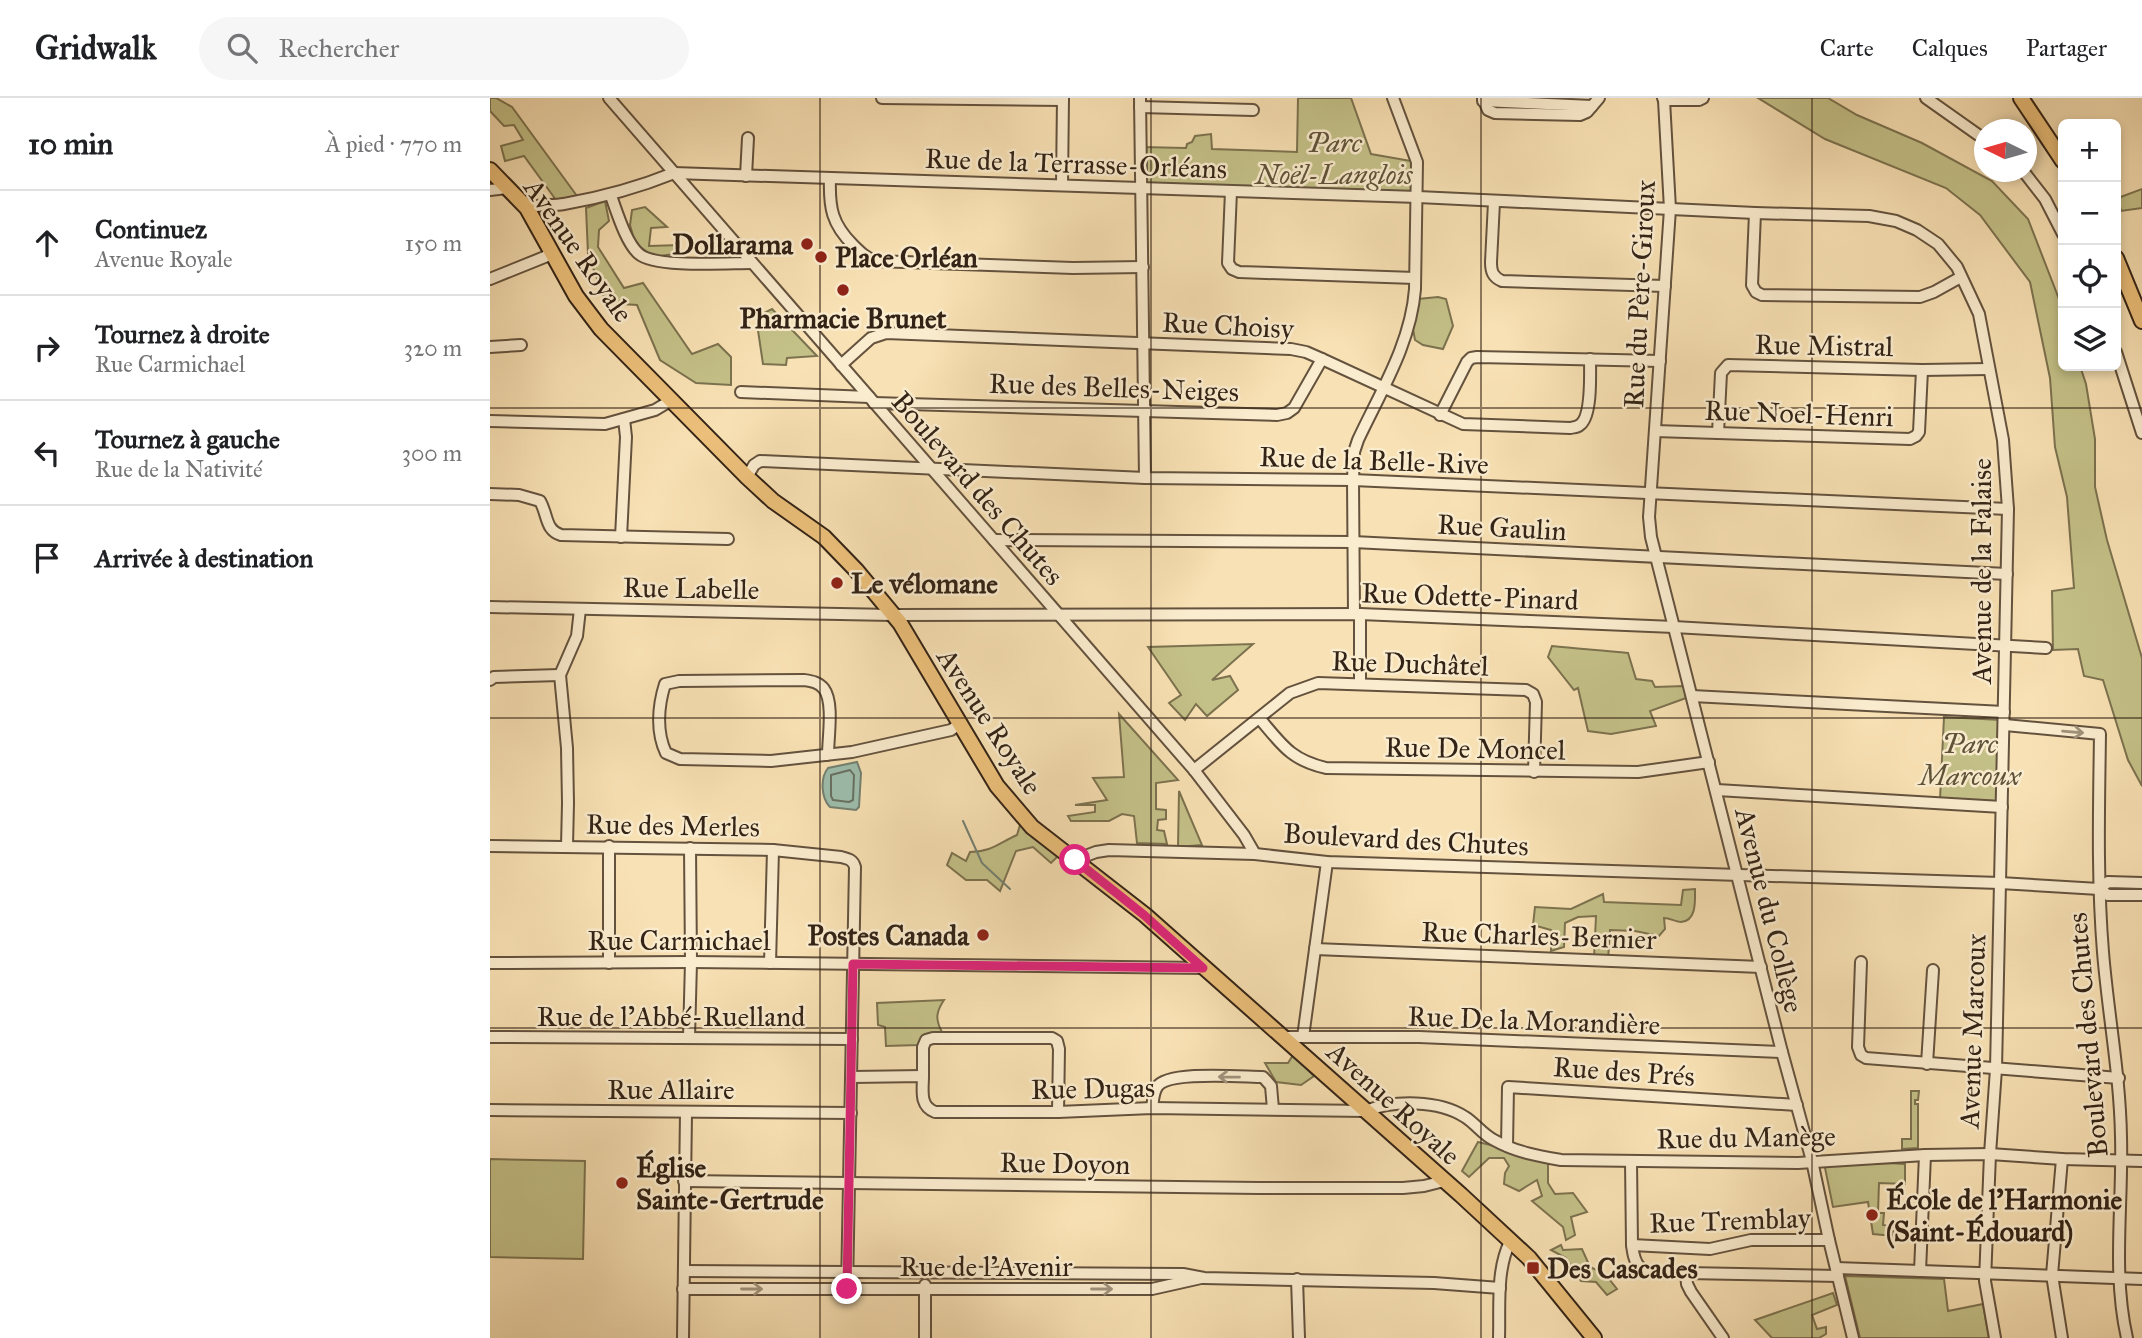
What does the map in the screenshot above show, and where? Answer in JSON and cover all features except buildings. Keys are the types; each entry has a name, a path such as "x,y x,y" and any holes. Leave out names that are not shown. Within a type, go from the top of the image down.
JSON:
{"main road":[{"path":"2021,98 2058,154"},
{"name":"Avenue Royale","path":"490,170 527,208 576,296 601,329 747,477 773,501 824,537 856,570 900,623 997,786 1032,827 1144,915 1529,1258 1594,1338"},
{"path":"2121,270 2142,321"}],"street":[{"name":"Boulevard des Chutes","path":"609,98 1194,770 1244,835 1255,855 1327,862 2098,888 2119,1078 2120,1278 2127,1338"},
{"path":"881,98 1063,99 1062,186"},
{"path":"1360,683 1353,542 1354,452 1357,440 1402,346 1414,306 1417,162 1393,98"},
{"path":"1664,99 1703,98"},
{"path":"1926,98 1974,132"},
{"name":"Rue du Père-Giroux","path":"1650,494 1671,209 1664,99"},
{"path":"1483,100 1488,110 1495,113 1580,115 1596,102"},
{"path":"1145,478 1140,102 1253,110"},
{"path":"746,176 748,138"},
{"name":"Rue de la Terrasse-Orléans","path":"527,208 611,196 674,173 1418,197 1671,209"},
{"path":"830,179 829,195 835,223 861,253 875,261 1073,268 1143,267"},
{"path":"2032,182 2045,199 2058,224"},
{"path":"490,190 507,188"},
{"path":"1231,191 1228,263 1238,272 1415,278"},
{"path":"611,196 631,245 649,261 752,263"},
{"path":"1494,202 1491,262 1495,278 1502,281 1665,286"},
{"name":"Avenue de la Falaise","path":"1671,209 1869,216 1917,230 1938,244 1957,267 1979,314 2003,440 2008,509 2005,725"},
{"path":"1755,213 1752,285 1756,292 1762,295 1920,297 1961,277"},
{"path":"490,279 552,254"},
{"name":"Rue Choisy","path":"841,365 871,338 887,333 1292,349 1306,352 1469,426 1570,428 1583,422 1587,413 1590,359"},
{"path":"490,347 521,345"},
{"path":"1440,415 1467,362 1477,356 1660,361"},
{"name":"Rue des Belles-Neiges","path":"741,392 872,400 1278,415 1294,408 1322,359"},
{"name":"Rue Mistral","path":"1718,433 1721,373 1728,365 1989,369"},
{"path":"2121,368 2142,433"},
{"name":"Rue Noel-Henri","path":"1655,430 1910,439 1919,432 1922,370"},
{"path":"490,421 605,424 655,410 670,401"},
{"path":"621,537 626,437 624,419"},
{"name":"Rue de la Belle-Rive","path":"747,477 760,461 1145,478 1353,480 2008,509"},
{"path":"490,494 519,495 540,501 545,509 548,527 553,533 561,535 728,540"},
{"name":"Avenue du Collège","path":"1650,494 1648,517 1656,557 1812,1161 1853,1338"},
{"name":"Rue Gaulin","path":"994,540 1353,542 2007,574"},
{"name":"Rue Labelle","path":"490,607 892,615"},
{"path":"567,846 567,748 560,675 577,636 580,609"},
{"name":"Rue Odette-Pinard","path":"892,615 1357,614 1674,626 2046,648"},
{"path":"490,680 494,677 560,675"},
{"path":"828,755 829,702 823,688 814,681 679,681 665,684 660,700 660,741 666,753 680,759 771,761 828,755 852,752 951,730 961,723"},
{"name":"Rue Duchâtel","path":"1194,770 1290,693 1318,682 1526,690 1536,702 1534,772"},
{"path":"1692,696 2004,712"},
{"name":"Rue De Moncel","path":"1260,719 1295,757 1308,764 1326,768 1638,772 1709,762"},
{"path":"2005,725 2100,734 2098,888"},
{"name":"Avenue Marcoux","path":"1995,1338 1985,1281 1996,1069 2005,725"},
{"path":"1717,790 2001,807"},
{"name":"Rue des Merles","path":"490,845 773,850 849,859 854,862 853,964"},
{"path":"609,846 609,963"},
{"path":"689,1038 690,848"},
{"path":"770,963 773,850"},
{"path":"1075,860 1109,850 1255,855"},
{"path":"1303,1037 1327,862"},
{"path":"2098,888 2108,881 2142,883"},
{"path":"2098,888 2108,895 2142,895"},
{"name":"Rue Charles-Bernier","path":"1315,950 1761,967"},
{"name":"Rue Carmichael","path":"490,962 1203,968"},
{"path":"1861,962 1858,1047 1861,1055 1866,1058 2119,1078"},
{"path":"847,1289 853,964"},
{"path":"1927,1064 1933,970"},
{"name":"Rue de l'Abbé-Ruelland","path":"490,1037 852,1040"},
{"name":"Rue De la Morandière","path":"1283,1037 1419,1037 1782,1052"},
{"name":"Rue Dugas","path":"1058,1112 1059,1049 1057,1041 1052,1038 926,1040 923,1047 923,1102 928,1110 934,1112 1058,1112 1152,1108 1366,1111"},
{"path":"852,1077 923,1076"},
{"path":"1152,1108 1156,1088 1163,1081 1173,1077 1226,1076 1263,1077 1271,1086 1273,1109"},
{"name":"Rue des Prés","path":"1507,1146 1508,1087 1797,1105"},
{"name":"Rue du Manège","path":"1366,1111 1392,1103 1451,1110 1465,1117 1491,1139 1535,1156 1561,1160 1798,1163 1990,1154 2142,1161"},
{"name":"Rue Allaire","path":"490,1110 851,1113"},
{"path":"683,1338 687,1112"},
{"path":"1920,1271 1925,1155"},
{"path":"2062,1159 2052,1275 2062,1338"},
{"path":"1631,1161 1632,1245 1639,1266 1648,1270 1686,1273 1920,1271 2142,1279"},
{"name":"Rue Doyon","path":"684,1181 1403,1188 1444,1181"},
{"name":"Rue Tremblay","path":"1632,1245 1710,1249 1751,1240 1829,1240"},
{"path":"1499,1338 1504,1253 1510,1242"},
{"name":"Rue de l'Avenir","path":"684,1271 1183,1274 1204,1278 1434,1283 1500,1289"},
{"path":"925,1273 925,1338"},
{"path":"1686,1273 1686,1284 1723,1338"},
{"name":"Rue de l'Avenir","path":"683,1289 1152,1289 1204,1278"},
{"path":"1297,1279 1299,1338"}],"green space":[{"path":"490,98 496,98 512,107 577,196 556,200 524,156 505,161 501,146 523,140 514,125 504,126 490,111"},
{"name":"Parc Noël-Langlois","path":"1298,98 1351,98 1371,154 1417,162 1418,197 1142,189 1141,147 1186,148 1195,136 1211,134 1212,149 1297,152"},
{"path":"1758,98 1828,98 1857,115 1922,143 1974,171 1974,182 1993,182 2028,219 2058,296 2058,371 2082,371 2086,384 2095,439 2095,487 2107,540 2142,658 2142,786 2128,760 2103,680 2084,676 2078,649 2053,650 2052,591 2074,588 2067,497 2055,447 2050,378 2030,282 1980,215 1946,188 1825,139"},
{"path":"2142,189 2142,208 2121,211 2121,197"},
{"path":"605,201 609,221 599,230 598,247 624,288 643,283 692,354 718,344 731,357 731,385 696,383 660,360 637,305 606,303 588,254 586,208"},
{"path":"645,207 667,227 651,228 649,246 681,245 680,253 654,257 635,243 630,225 632,210"},
{"path":"1418,299 1446,299 1453,326 1443,349 1423,345 1415,340 1413,329"},
{"path":"772,309 817,356 787,358 786,365 763,364 756,317"},
{"path":"1253,644 1212,680 1230,676 1238,690 1207,716 1196,704 1185,720 1169,703 1181,695 1148,647"},
{"path":"1552,646 1628,653 1636,679 1652,681 1655,687 1684,686 1686,698 1650,711 1656,726 1611,734 1588,731 1578,688 1574,690 1548,657"},
{"path":"1119,714 1178,780 1156,783 1156,809 1166,810 1166,819 1158,820 1157,830 1164,831 1167,844 1137,843 1134,816 1122,814 1109,821 1071,821 1068,816 1095,812 1095,805 1075,805 1107,800 1093,778 1124,777"},
{"name":"Parc Marcoux","path":"1944,717 2001,720 1996,801 1940,799"},
{"path":"1179,791 1202,845 1178,847"},
{"path":"1020,825 1058,856 1051,863 1033,847 1016,851 1000,891 987,880 966,880 947,865 952,853 966,861 970,852 989,849 1017,835"},
{"path":"1695,889 1694,909 1690,918 1681,922 1664,918 1665,929 1659,936 1610,930 1608,960 1594,958 1596,916 1578,917 1565,923 1564,947 1551,951 1551,930 1533,925 1535,907 1571,909 1603,894 1604,902 1681,905 1683,890"},
{"path":"944,1000 937,1016 942,1032 919,1045 886,1046 885,1027 878,1025 877,1003"},
{"path":"1293,1055 1314,1076 1301,1085 1276,1082 1265,1063 1288,1063"},
{"path":"1911,1091 1919,1091 1918,1100 1915,1100 1915,1104 1918,1104 1918,1148 1902,1149 1902,1139 1911,1139"},
{"path":"1478,1142 1548,1159 1548,1183 1555,1194 1573,1193 1587,1212 1571,1217 1575,1235 1566,1240 1563,1227 1532,1201 1542,1196 1537,1180 1519,1191 1504,1184 1509,1166 1504,1158 1489,1158 1469,1177 1462,1171"},
{"path":"490,1159 585,1161 583,1259 490,1257"},
{"path":"1905,1164 1905,1184 1879,1183 1878,1213 1884,1213 1883,1225 1889,1226 1893,1236 1873,1234 1868,1202 1833,1207 1825,1168 1829,1165"},
{"path":"1561,1245 1563,1250 1582,1249 1590,1267 1605,1274 1617,1289 1607,1295 1596,1282 1581,1281 1566,1258 1551,1250"},
{"path":"1845,1276 1944,1279 1948,1311 1983,1304 1989,1338 1860,1338"},
{"path":"1833,1293 1837,1305 1812,1315 1817,1329 1826,1327 1826,1334 1819,1338 1772,1338 1755,1320"}],"water":[{"path":"857,762 861,773 859,807 856,810 830,807 823,793 825,772 828,768"}],"waterway":[{"path":"963,821 982,863 1010,889"}],"place":[{"name":"Dollarama","path":"807,244"},
{"name":"Place Orléan","path":"821,257"},
{"name":"Pharmacie Brunet","path":"843,290"},
{"name":"Le vélomane","path":"837,583"},
{"name":"Postes Canada","path":"983,935"},
{"name":"Église Sainte-Gertrude","path":"622,1183"},
{"name":"École de l'Harmonie (Saint-Édouard)","path":"1872,1215"},
{"name":"Des Cascades","path":"1533,1268"}],"route":[{"path":"847,1289 853,964 1203,968 1144,915 1075,860"}]}
